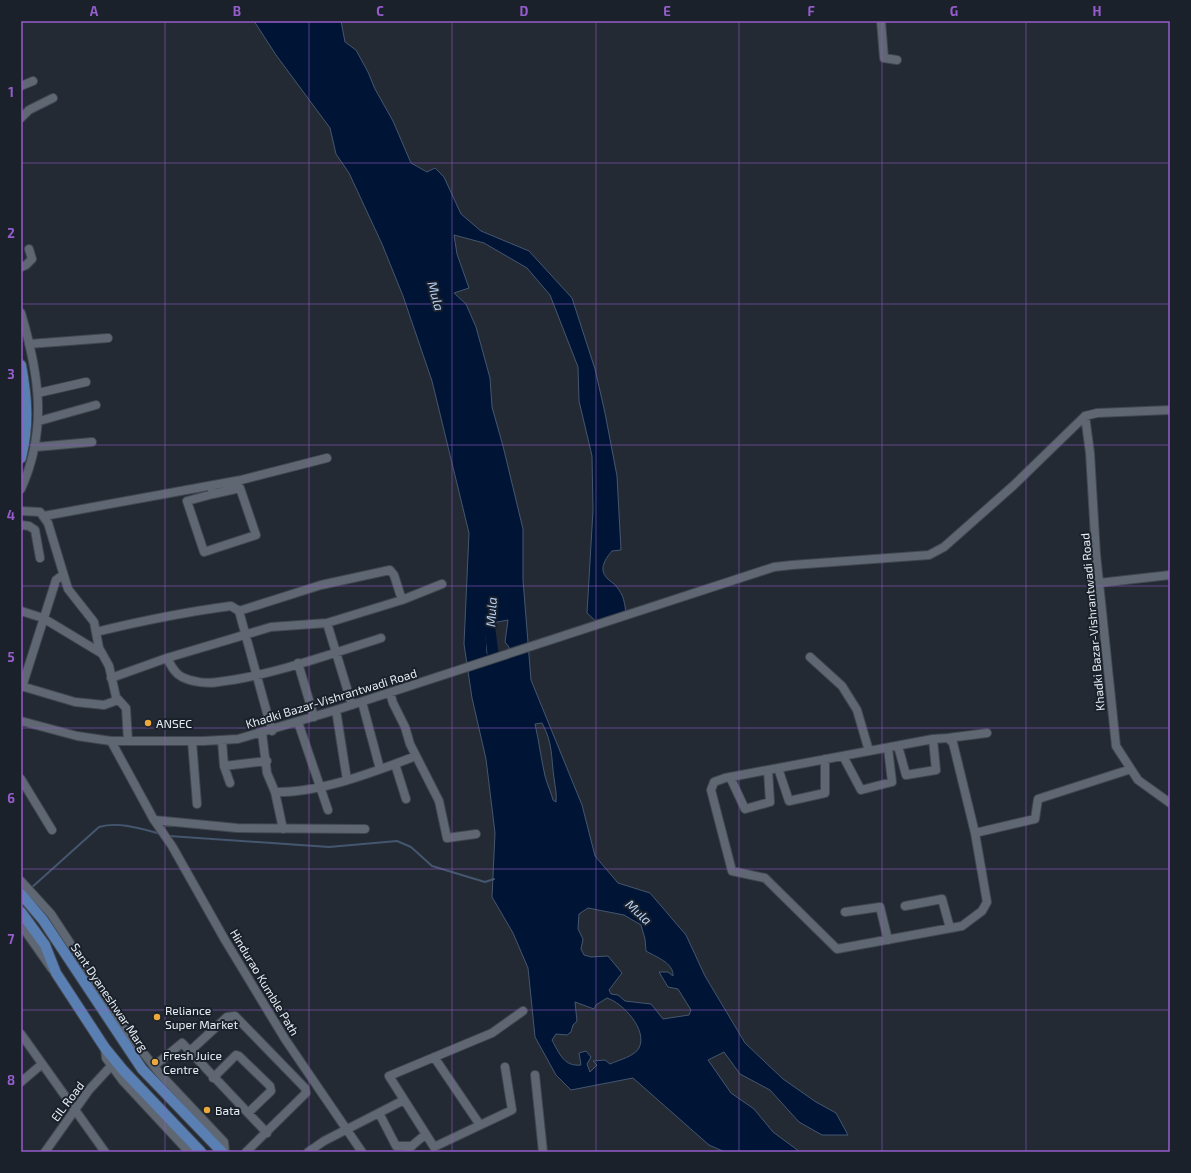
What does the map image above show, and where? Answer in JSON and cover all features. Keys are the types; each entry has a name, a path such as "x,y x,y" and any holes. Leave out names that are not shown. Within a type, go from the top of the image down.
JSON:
{"main road":[{"path":"21,365 27,402 26,433 21,458"},
{"name":"Sant Dyaneshwar Marg","path":"21,894 34,901 43,920 142,1069 222,1152"},
{"path":"22,913 44,946 56,973 105,1048 123,1070 201,1152"}],"street":[{"path":"881,21 884,58 897,60"},
{"path":"21,86 33,81"},
{"path":"21,118 29,110 53,98"},
{"path":"21,267 26,266 32,259 29,249"},
{"path":"21,313 29,344 38,394 39,421 36,447 31,465 21,489"},
{"path":"29,344 108,338"},
{"path":"38,394 86,382"},
{"path":"39,421 96,405"},
{"path":"1084,416 1097,413 1170,410"},
{"name":"Khadki Bazar-Vishrantwadi Road","path":"1084,416 1090,453 1099,583 1116,746 1138,780 1170,803"},
{"name":"Khadki Bazar-Vishrantwadi Road","path":"21,721 77,736 111,741 238,740 272,731 456,672 774,568 792,564 922,556 936,552 944,547 1014,486 1084,416"},
{"path":"36,447 92,442"},
{"path":"44,516 170,492 212,490 240,488 256,535 204,552 187,501 212,490 241,480 327,458"},
{"path":"21,511 40,512 48,523 63,575 71,594 92,618 99,648 109,666 118,700 123,703 127,712 128,741"},
{"path":"21,525 29,526 35,530 40,558"},
{"path":"240,611 321,585 390,570 394,575 402,600"},
{"path":"63,575 56,580 22,686 75,702 104,705 118,700"},
{"path":"1099,583 1170,575"},
{"path":"111,678 167,658 271,627 326,623 402,600 442,584"},
{"path":"96,632 150,618 208,609 231,606 240,611 272,731"},
{"path":"21,611 43,618 103,654"},
{"path":"326,623 352,705"},
{"path":"167,658 175,672 180,676 201,682 217,683 258,675 381,638"},
{"path":"810,657 842,686 857,710 868,751"},
{"path":"298,663 314,717"},
{"path":"390,693 416,756 439,801 447,838 476,834"},
{"path":"362,702 380,769"},
{"path":"336,710 347,780"},
{"path":"298,722 328,810"},
{"path":"262,733 267,761 267,773 275,792 283,829"},
{"path":"948,738 953,743 975,833 987,902 982,911 962,926 837,950 765,878 732,871 711,790 714,782 730,777 933,739 987,733"},
{"path":"898,746 906,775 936,770 933,739"},
{"name":"Hindurao Kumble Path","path":"111,741 154,820 172,846 225,940 285,1039 362,1152"},
{"path":"192,741 197,804"},
{"path":"222,741 224,766 230,783"},
{"path":"843,756 861,790 892,782 888,748"},
{"path":"275,792 288,792 347,780 416,756"},
{"path":"778,768 789,801 825,792 825,760"},
{"path":"224,766 267,761"},
{"path":"395,764 406,799"},
{"path":"975,833 1035,819 1038,799 1131,769"},
{"path":"730,777 745,809 770,802 768,770"},
{"path":"21,779 52,830"},
{"path":"154,820 237,828 365,829"},
{"path":"21,881 34,901 51,914 134,1042 224,1142 225,1152"},
{"path":"905,906 942,899 950,928"},
{"path":"845,912 880,907 888,940"},
{"path":"21,925 42,957 52,969 55,969"},
{"path":"505,1067 512,1110 434,1147 389,1076 492,1033 524,1011"},
{"path":"189,1052 227,1017 235,1016 305,1088 306,1093 246,1152"},
{"path":"21,1034 105,1152"},
{"path":"154,1066 182,1043 213,1078 266,1133"},
{"path":"105,1048 106,1058 134,1095 189,1152"},
{"path":"213,1078 236,1055 239,1056 270,1086 271,1091 248,1113"},
{"path":"434,1057 480,1125"},
{"path":"21,1082 42,1064"},
{"name":"EIL Road","path":"45,1152 89,1090 111,1066"},
{"path":"535,1075 543,1152"},
{"path":"308,1152 324,1141 404,1100"},
{"path":"379,1113 396,1146 412,1146"},
{"path":"405,1152 426,1134"}],"water":[{"path":"254,21 341,21 345,42 356,50 368,72 375,89 393,121 411,163 427,172 435,168 444,177 461,214 481,231 529,251 572,298 595,369 617,476 621,550 612,551 605,560 603,571 604,575 621,593 625,603 626,615 599,624 587,613 593,510 592,456 579,401 578,367 550,295 527,268 484,243 454,235 457,254 469,288 454,293 466,304 476,327 490,378 492,407 523,529 523,580 531,680 582,805 595,856 618,883 650,893 686,935 705,976 745,1043 783,1079 816,1102 836,1113 848,1135 822,1135 799,1122 770,1090 740,1074 724,1052 708,1060 731,1093 754,1109 773,1132 800,1152 725,1152 709,1145 633,1078 571,1090 556,1075 535,1037 528,968 513,933 492,897 495,833 486,759 472,698 464,644 469,533 432,381 403,296 382,244 349,173 336,154 330,128 276,55","holes":["508,620 505,642 509,647 507,656 494,661 487,653 486,634 492,623","542,723 548,737 551,750 556,802 553,800 545,776 535,724","588,908 624,915 641,925 645,939 646,951 664,961 671,967 673,976 668,972 659,972 668,987 678,989 691,1010 689,1015 663,1019 651,1004 625,1001 618,995 611,994 609,990 622,973 608,956 591,957 584,955 581,949 583,939 578,929 579,914","607,998 620,1005 627,1011 637,1026 641,1041 637,1051 626,1058 610,1064 605,1060 593,1061 597,1065 590,1072 587,1064 591,1057 586,1051 579,1053 581,1065 570,1064 563,1058 552,1040 556,1034 567,1035 571,1032 573,1025 577,1021 575,1002 594,1009 596,1005"]}],"waterway":[{"name":"Mula","path":"490,614 489,623 495,668"},
{"path":"30,889 99,827 107,825 122,825 161,834"},
{"path":"169,836 329,847 397,841 411,847 432,866 485,882 494,879"}],"place":[{"name":"ANSEC","path":"148,723"},
{"name":"Reliance Super Market","path":"157,1017"},
{"name":"Fresh Juice Centre","path":"155,1062"},
{"name":"Bata","path":"207,1110"}]}
